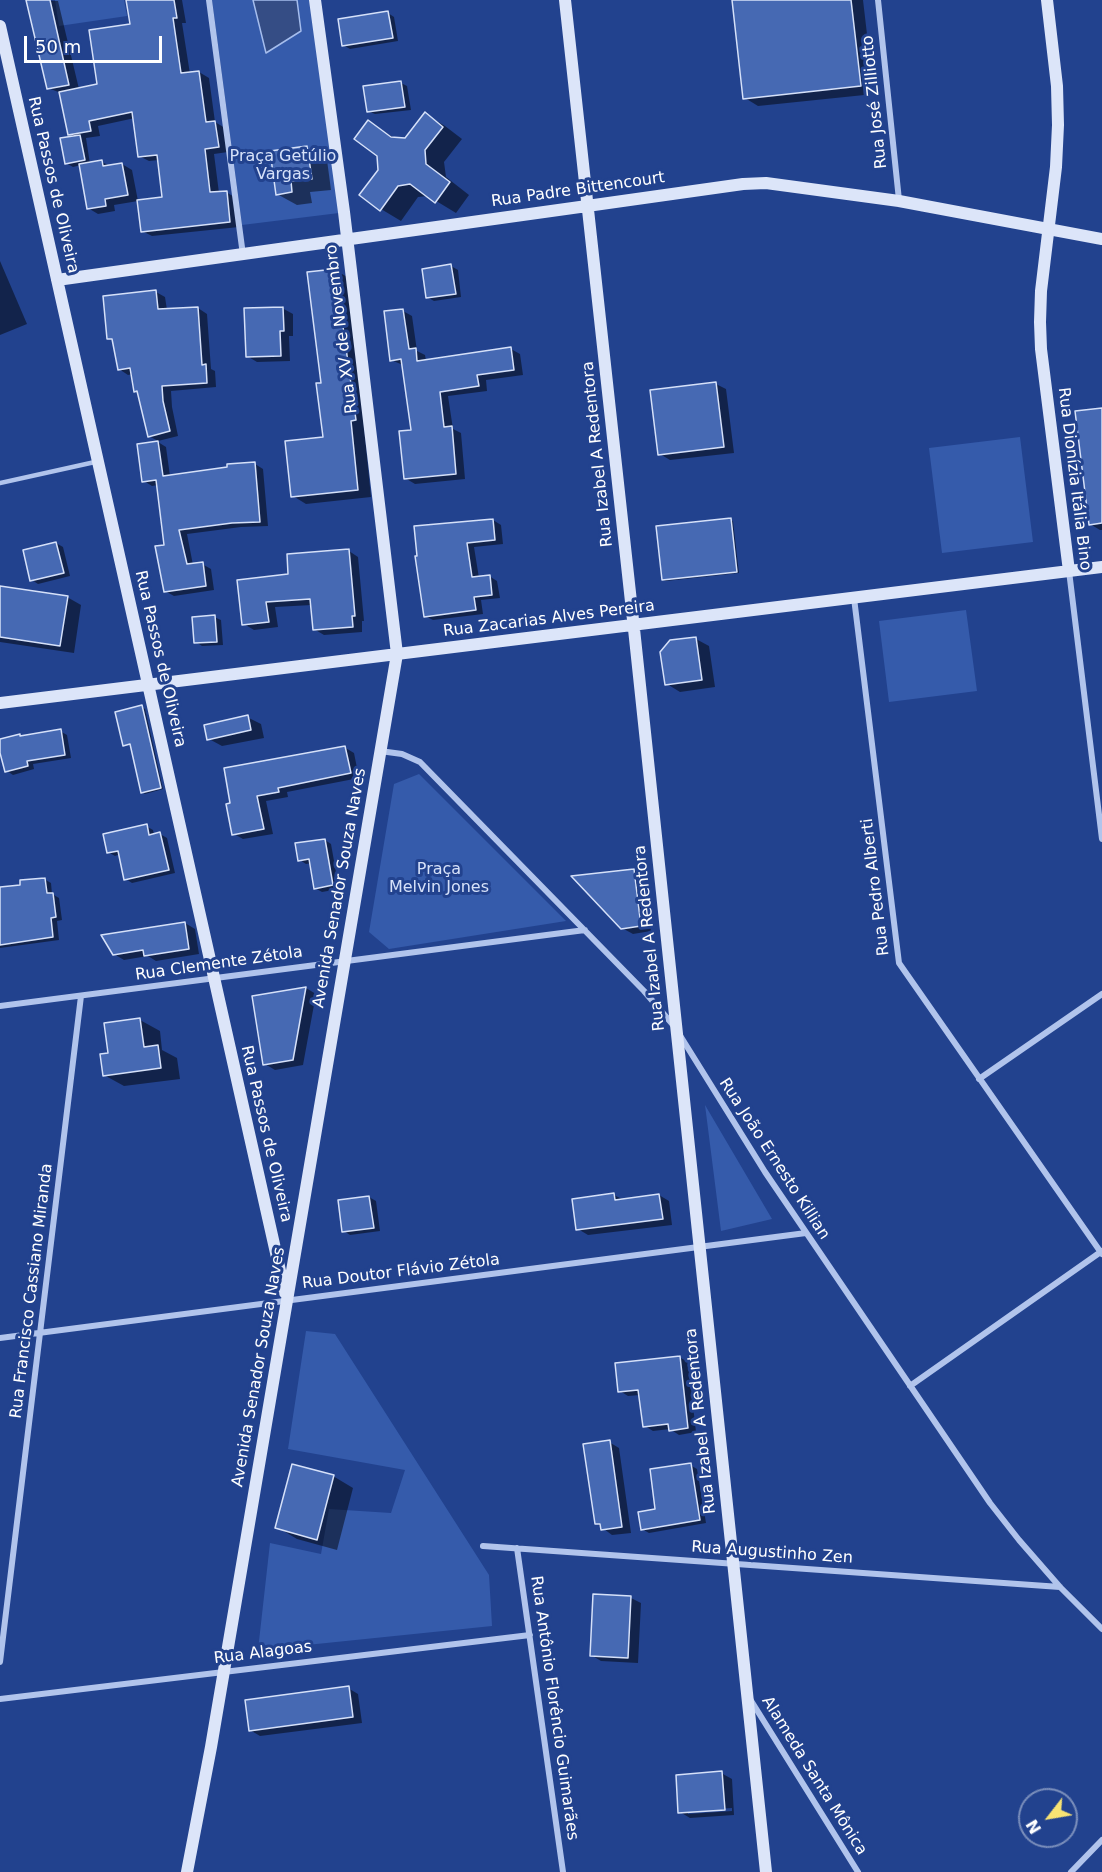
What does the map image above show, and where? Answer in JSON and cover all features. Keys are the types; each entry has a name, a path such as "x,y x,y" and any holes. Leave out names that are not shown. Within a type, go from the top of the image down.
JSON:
{"main road":[{"name":"Rua XV de Novembro","path":"315,0 348,240 397,654"},
{"name":"Rua Izabel A Redentora","path":"565,0 634,625 766,1872"},
{"name":"Rua Dionízia Itália Bino","path":"1047,0 1057,86 1058,125 1056,167 1041,291 1041,340 1069,572"},
{"name":"Rua Passos de Oliveira","path":"0,26 287,1300"},
{"name":"Rua Padre Bittencourt","path":"57,280 743,184 766,183 899,201 1102,239"},
{"name":"Rua Zacarias Alves Pereira","path":"0,703 1102,567"},
{"name":"Avenida Senador Souza Naves","path":"187,1872 224,1672 397,654"}],"street":[{"path":"208,0 243,255"},
{"name":"Rua José Zilliotto","path":"878,0 899,201"},
{"name":"Rua Dionízia Itália Bino","path":"1069,572 1102,839"},
{"name":"Rua Pedro Alberti","path":"854,598 899,963 1102,1252"},
{"name":"Rua João Ernesto Killian","path":"380,751 402,754 420,762 585,930 676,1028 735,1125 806,1233 990,1503 1060,1587 1102,1629"},
{"name":"Rua Clemente Zétola","path":"0,1006 585,930"},
{"path":"979,1078 1102,994"},
{"name":"Rua Francisco Cassiano Miranda","path":"0,1662 81,996"},
{"name":"Rua Doutor Flávio Zétola","path":"0,1338 806,1233"},
{"path":"910,1386 1102,1252"},
{"name":"Rua Augustinho Zen","path":"483,1546 1060,1587"},
{"name":"Rua Antônio Florêncio Guimarães","path":"518,1548 563,1872"},
{"name":"Rua Alagoas","path":"0,1699 530,1635"},
{"name":"Alameda Santa Mônica","path":"747,1694 858,1872"},
{"path":"1071,1872 1102,1840"}],"lane":[{"path":"0,483 98,461"}],"green space":[{"path":"55,0 124,0 127,16 59,26"},
{"name":"Praça Getúlio Vargas","path":"212,0 310,0 339,213 242,225"},
{"path":"1020,437 1033,542 942,553 929,448"},
{"path":"966,610 977,691 889,702 879,621"},
{"name":"Praça Melvin Jones","path":"419,774 566,921 389,949 369,932 394,784"},
{"path":"705,1105 772,1219 721,1231"},
{"path":"306,1331 335,1334 489,1575 492,1626 258,1650 270,1543 321,1554 329,1509 391,1513 405,1470 288,1449"}],"shaded area":[{"path":"253,0 297,0 301,31 266,53"}],"building":[{"path":"26,0 50,0 69,85 47,89"},
{"path":"126,0 174,0 177,18 173,18 181,73 199,71 206,122 215,121 219,147 205,149 210,192 227,191 230,222 141,232 137,200 162,197 157,155 138,157 132,112 89,121 91,131 68,135 59,92 97,84 89,30 130,24"},
{"path":"732,0 851,0 861,86 743,99"},
{"path":"388,11 393,38 342,46 338,19"},
{"path":"401,81 405,107 367,112 363,86"},
{"path":"425,112 443,127 425,150 426,164 450,182 435,203 410,184 398,186 380,211 359,195 378,170 377,156 354,139 368,120 391,137 405,138"},
{"path":"80,135 85,160 65,164 60,138"},
{"path":"307,146 312,179 291,181 292,192 276,195 270,151"},
{"path":"102,160 103,166 122,163 128,195 105,199 106,206 87,209 79,164"},
{"path":"451,264 456,294 426,298 422,269"},
{"path":"335,269 356,420 351,421 358,490 291,497 285,441 323,437 316,383 321,383 307,272"},
{"path":"156,290 158,309 198,307 202,365 206,364 207,383 162,386 170,431 148,437 137,391 134,392 130,368 118,370 112,339 107,339 103,296"},
{"path":"283,307 284,331 280,331 281,356 246,357 244,308"},
{"path":"403,309 409,349 416,348 417,361 511,347 514,370 477,375 479,386 440,392 444,427 452,426 456,474 404,479 399,431 411,430 401,359 390,361 384,311"},
{"path":"716,382 724,447 658,455 650,390"},
{"path":"1102,408 1102,523 1089,525 1075,411"},
{"path":"158,441 163,476 227,467 227,464 255,462 260,522 179,530 187,564 203,562 206,586 164,592 155,546 164,545 156,480 142,482 137,444"},
{"path":"731,518 737,572 662,580 656,526"},
{"path":"493,519 495,540 467,543 472,577 490,575 492,595 474,597 476,610 424,617 415,556 417,556 414,526"},
{"path":"56,542 64,573 30,581 23,550"},
{"path":"349,549 355,616 352,616 353,627 313,630 310,599 266,602 269,622 242,625 237,580 288,574 287,554"},
{"path":"0,586 68,596 60,646 0,637"},
{"path":"215,615 217,642 194,643 192,617"},
{"path":"696,637 702,680 665,685 660,652 670,640"},
{"path":"142,705 161,788 141,793 130,744 123,746 115,712"},
{"path":"248,715 251,730 207,740 204,725"},
{"path":"61,729 65,755 27,761 28,766 5,772 0,753 0,739"},
{"path":"345,746 351,773 278,788 279,792 257,796 264,829 232,835 226,804 230,803 224,768"},
{"path":"147,824 149,835 160,832 169,870 124,880 118,851 107,853 103,834"},
{"path":"325,839 333,885 314,889 309,859 298,861 295,843"},
{"path":"634,869 641,926 621,929 571,876"},
{"path":"45,878 47,893 53,893 56,917 51,918 53,937 0,945 0,887 20,885 20,880"},
{"path":"185,922 189,949 144,956 143,950 113,955 101,935"},
{"path":"306,987 293,1060 263,1065 252,996"},
{"path":"140,1018 144,1047 158,1045 161,1068 103,1076 100,1054 108,1053 104,1023"},
{"path":"614,1193 615,1200 659,1194 663,1219 576,1230 572,1199"},
{"path":"369,1196 374,1228 342,1232 338,1200"},
{"path":"680,1356 688,1428 669,1431 668,1424 643,1427 638,1390 618,1392 615,1363"},
{"path":"610,1440 622,1527 601,1530 600,1524 595,1524 583,1444"},
{"path":"691,1463 700,1520 641,1530 638,1512 655,1509 650,1469"},
{"path":"292,1464 334,1475 317,1540 275,1528"},
{"path":"593,1594 631,1596 628,1658 590,1656"},
{"path":"349,1686 353,1717 249,1731 245,1700"},
{"path":"722,1771 725,1810 678,1813 676,1775"}]}
